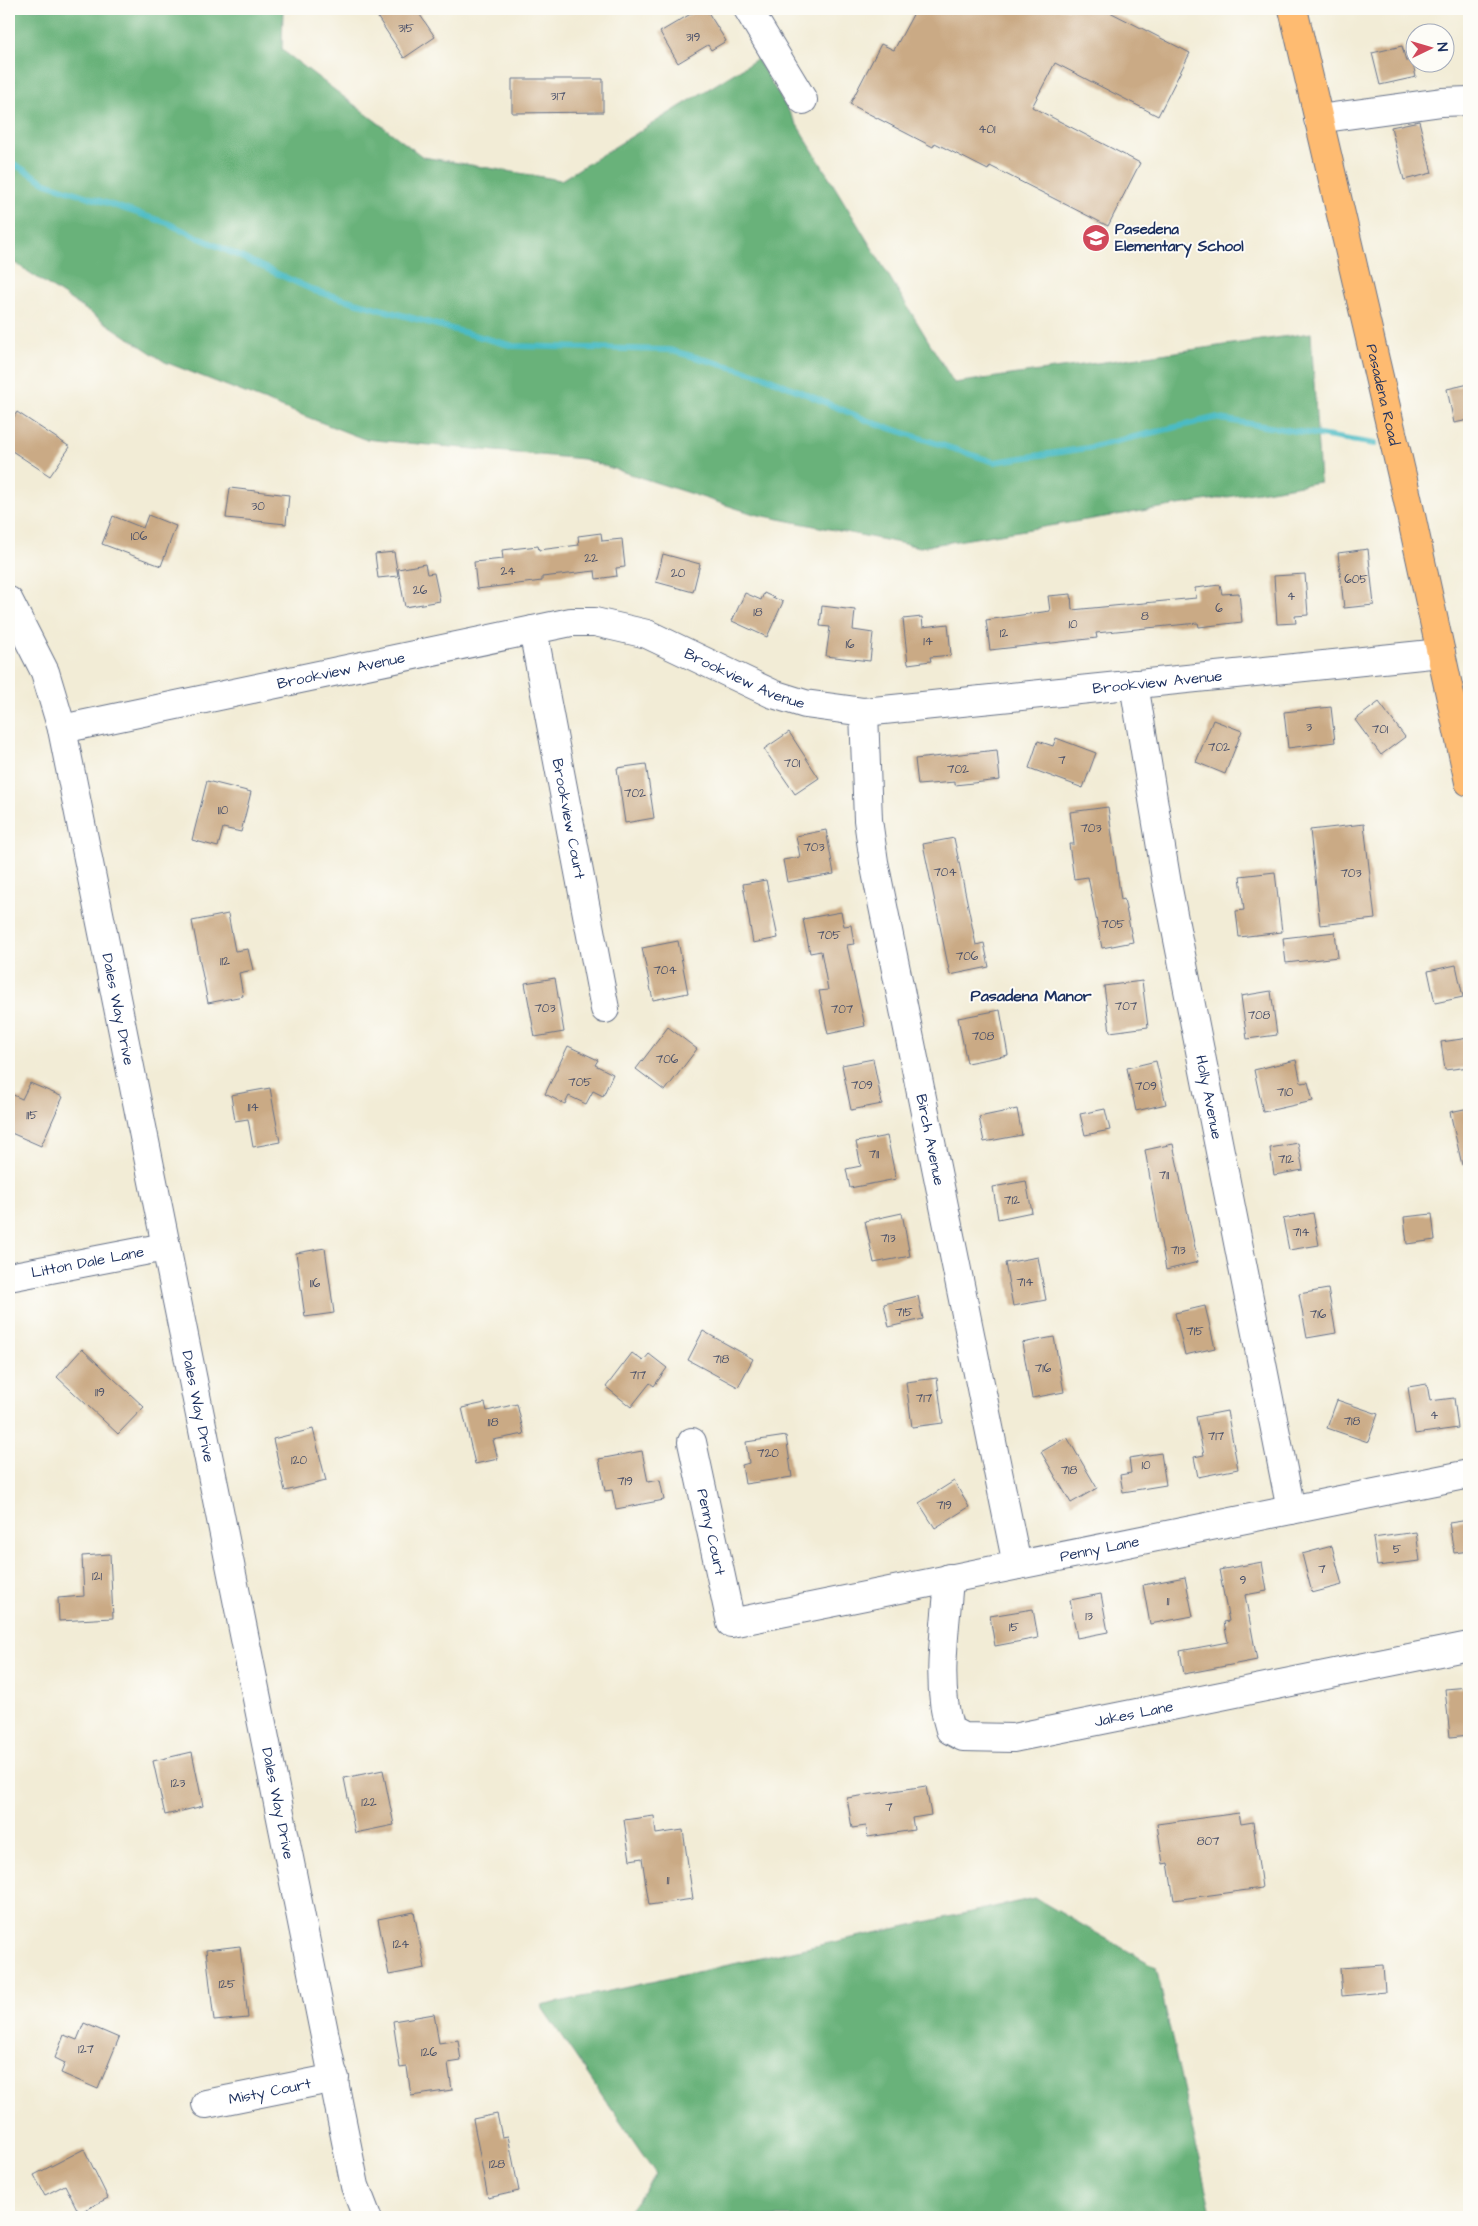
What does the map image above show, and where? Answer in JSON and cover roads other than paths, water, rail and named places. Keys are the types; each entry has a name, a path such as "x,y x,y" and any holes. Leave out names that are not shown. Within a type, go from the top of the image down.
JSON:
{"main road":[{"name":"Pasadena Road","path":"1293,9 1441,652 1469,782"}],"street":[{"path":"748,9 803,100"},
{"path":"1318,119 1442,102 1469,101"},
{"name":"Dales Way Drive","path":"9,601 45,672 62,729 165,1247 335,2078 355,2186 367,2217"},
{"name":"Brookview Avenue","path":"62,729 571,622 595,622 618,626 656,638 773,694 805,704 864,712 1441,652"},
{"name":"Brookview Court","path":"532,630 605,1009"},
{"name":"Holly Avenue","path":"1134,684 1154,815 1291,1510"},
{"name":"Birch Avenue","path":"864,712 868,820 874,862 1017,1565"},
{"name":"Litton Dale Lane","path":"9,1277 165,1247"},
{"name":"Penny Court","path":"692,1442 731,1623"},
{"name":"Penny Lane","path":"731,1623 1469,1474"},
{"name":"Jakes Lane","path":"948,1578 943,1669 945,1714 950,1730 963,1737 985,1739 1021,1737 1469,1646"},
{"name":"Misty Court","path":"206,2104 335,2078"}],"waterway":[{"path":"9,161 46,183 167,223 315,291 513,346 669,350 761,375 871,422 994,462 1088,448 1214,418 1375,444"}],"place":[{"name":"Pasedena Elementary School","path":"1096,238"}],"district":[{"name":"Pasadena Manor","path":"1031,995"}]}
